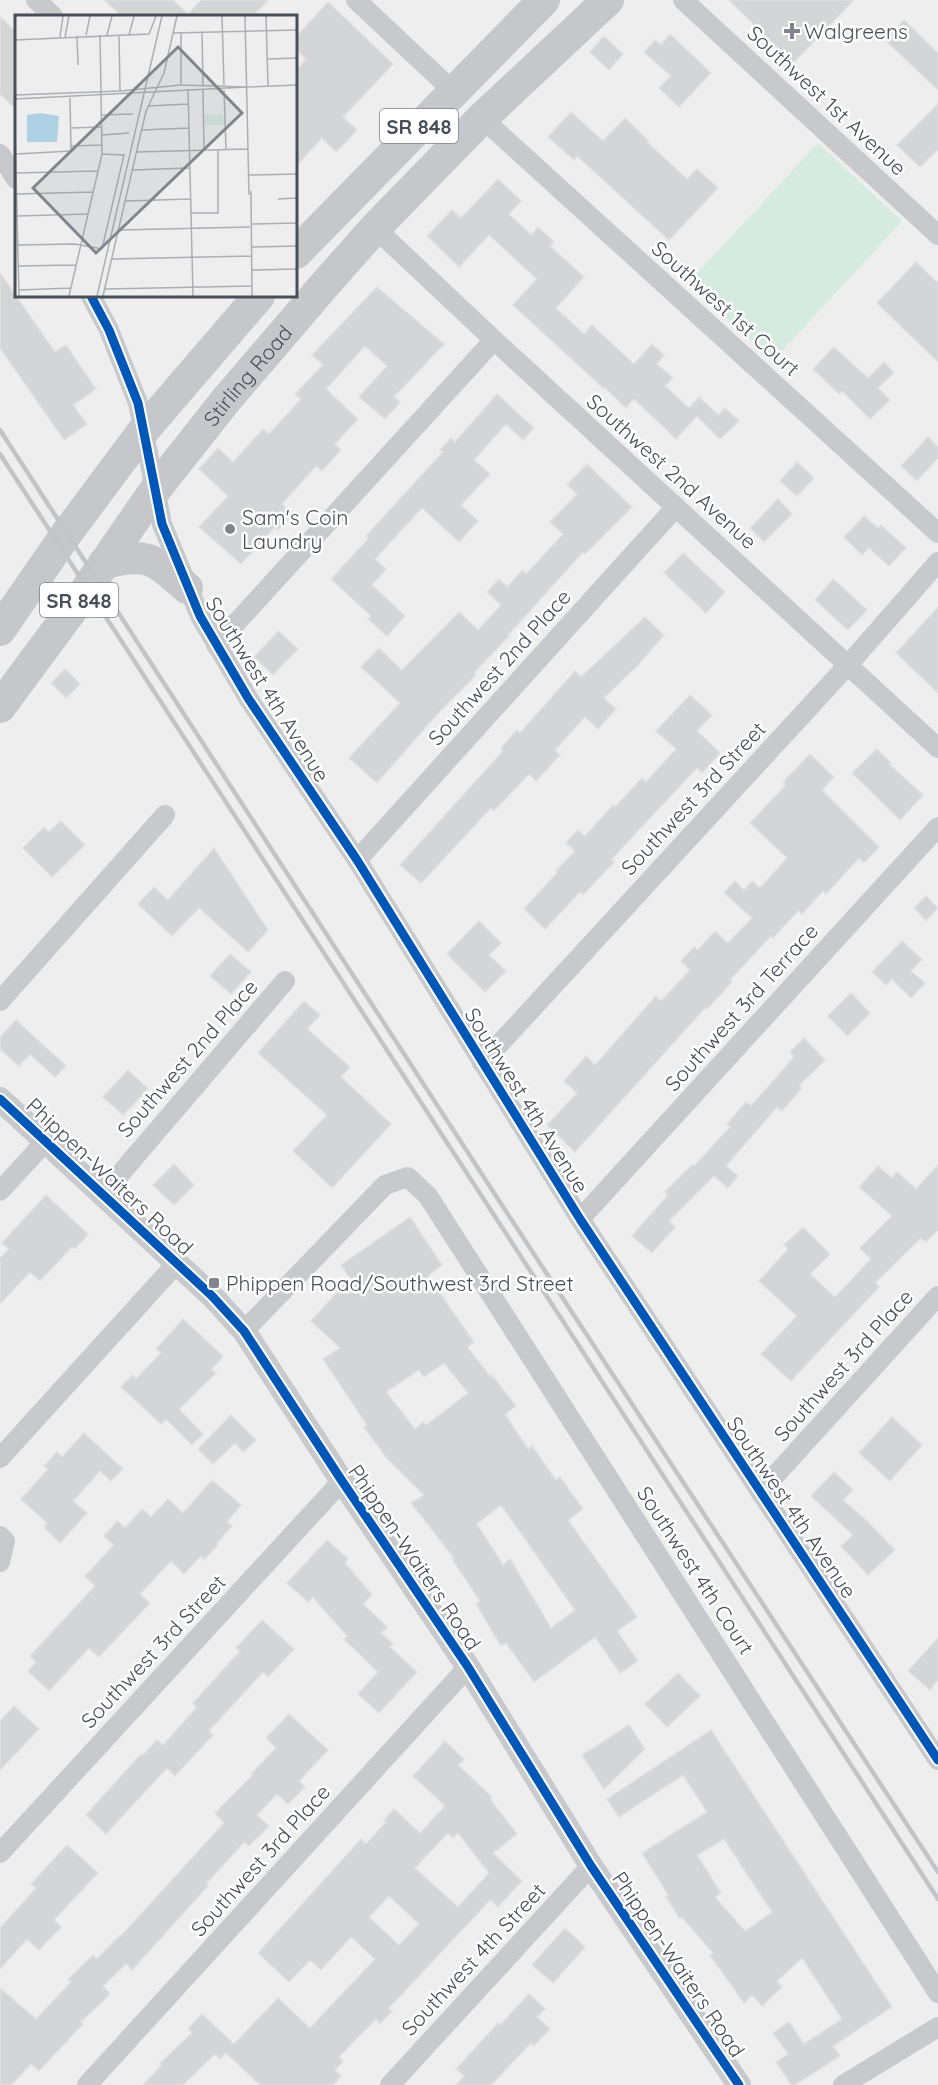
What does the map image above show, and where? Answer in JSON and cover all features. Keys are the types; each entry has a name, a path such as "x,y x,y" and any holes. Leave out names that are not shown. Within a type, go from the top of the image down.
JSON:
{"main road":[{"name":"SR 848","path":"297,249 544,0"},
{"name":"Stirling Road","path":"0,707 155,490 226,400 327,282 375,228 482,118 608,0"},
{"name":"Stirling Road","path":"0,630 67,533 143,431 258,297"},
{"path":"104,563 132,558 151,560 162,566 187,588"}],"street":[{"path":"36,0 52,15"},
{"path":"356,0 453,91"},
{"name":"Southwest 1st Avenue","path":"683,0 938,235"},
{"name":"Southwest 1st Court","path":"482,118 938,533"},
{"path":"0,154 15,177"},
{"name":"Southwest 2nd Avenue","path":"375,228 938,748"},
{"name":"Southwest 4th Avenue","path":"92,297 109,330 138,403 162,524 187,588 216,645 248,698 357,860 580,1219 760,1492 936,1750"},
{"path":"216,645 494,340"},
{"name":"Southwest 2nd Place","path":"357,860 676,507"},
{"name":"Southwest 3rd Street","path":"482,1063 848,665 938,562"},
{"path":"0,1001 165,815"},
{"name":"Southwest 3rd Terrace","path":"580,1219 938,827"},
{"name":"Southwest 2nd Place","path":"103,1194 285,981"},
{"name":"Phippen-Waiters Road","path":"0,1099 212,1296 244,1331 468,1667 591,1866 738,2085"},
{"path":"0,1191 46,1141"},
{"name":"Southwest 4th Court","path":"244,1331 385,1185 408,1177 428,1196 938,1993"},
{"path":"0,1458 177,1263"},
{"name":"Southwest 3rd Place","path":"760,1492 938,1296"},
{"name":"Southwest 3rd Street","path":"0,1853 342,1481"},
{"path":"0,1563 3,1539"},
{"name":"Southwest 3rd Place","path":"87,2085 468,1667"},
{"name":"Southwest 4th Street","path":"390,2085 591,1866"},
{"path":"843,2085 938,2027"}],"green space":[{"path":"818,143 902,221 773,361 688,283"}],"building":[{"path":"104,0 173,0 188,14 201,0 268,0 254,15 121,15"},
{"name":"Walgreens","path":"729,0 854,0 793,63"},
{"path":"328,2 393,64 343,117 357,130 336,152 322,138 297,165 297,70 306,59 297,50 297,36"},
{"path":"0,17 15,31 15,108 0,94"},
{"path":"904,20 938,53 938,90 885,40"},
{"path":"670,34 711,73 679,107 659,88 671,76 644,52 655,40 661,45"},
{"path":"604,36 623,54 609,70 590,52"},
{"path":"938,104 938,149 920,167 897,145"},
{"path":"571,112 603,141 625,118 687,179 697,169 718,188 669,240 577,156 574,160 548,137"},
{"path":"498,179 521,201 509,214 531,235 538,227 554,242 550,246 584,277 556,308 584,334 592,325 634,364 652,344 664,355 657,364 673,378 665,386 689,408 699,397 718,415 725,408 739,421 720,439 697,416 676,439 634,399 626,408 603,388 513,305 537,279 489,235 459,267 427,236 452,210 461,218"},
{"path":"916,262 938,283 938,362 877,303"},
{"path":"0,273 55,352 66,345 96,389 73,405 87,424 64,440 0,348"},
{"path":"377,287 444,344 394,397 400,402 385,419 359,397 387,366 365,346 326,389 358,419 335,444 341,450 322,471 316,466 282,504 293,514 278,530 275,527 241,564 199,527 228,496 199,469 218,448 233,462 263,429 269,434 301,399 295,394 323,365 312,355"},
{"path":"834,347 868,378 884,362 894,373 878,388 890,400 870,419 842,391 839,394 813,369"},
{"path":"497,394 534,428 523,440 506,424 474,460 490,474 461,505 478,521 459,542 422,508 375,559 386,569 372,585 405,616 387,636 368,619 371,616 331,579 369,538 366,536 443,452 440,450 451,438 455,442"},
{"path":"928,437 938,447 938,458 917,481 901,466"},
{"path":"797,462 814,478 797,496 780,481"},
{"path":"587,464 632,507 585,554 583,552 474,673 476,675 441,710 377,783 349,758 400,703 361,667 379,648 402,670 459,612 478,630 501,605 487,592 499,579 507,587 523,570 526,574 563,534 550,522 577,494 567,485"},
{"path":"778,499 792,514 764,542 750,528"},
{"path":"864,516 878,528 881,525 906,548 889,566 869,548 862,555 844,537"},
{"path":"683,553 725,592 706,613 664,573"},
{"path":"833,579 867,610 848,630 815,600"},
{"path":"938,607 938,693 896,653"},
{"path":"645,617 664,635 637,666 604,698 616,709 598,729 585,717 555,750 560,755 536,781 529,774 494,811 491,808 421,883 400,865 503,751 501,748 517,730 520,733 575,671 581,677"},
{"path":"278,631 298,649 273,675 254,657"},
{"path":"65,669 80,684 66,698 51,683"},
{"path":"690,695 712,715 697,731 720,753 702,773 697,768 611,860 614,862 583,895 580,892 545,929 524,909 575,851 566,843 578,830 585,836 642,778 646,782 676,749 656,731"},
{"path":"877,749 891,763 889,764 923,795 900,820 852,773"},
{"path":"810,754 834,777 822,790 879,847 864,863 859,858 826,894 823,891 802,914 798,911 773,938 771,936 730,980 732,982 707,1009 705,1008 575,1152 547,1125 577,1093 564,1081 586,1056 595,1065 656,996 661,1001 690,970 681,961 694,947 698,950 715,931 728,943 752,918 724,893 735,881 744,890 752,881 760,888 787,858 750,823 786,785 783,782"},
{"path":"61,821 85,845 52,877 23,848 44,827 49,832"},
{"path":"214,848 268,930 248,952 199,908 172,936 138,904 154,887 168,900"},
{"path":"926,896 938,908 926,921 914,908"},
{"path":"479,921 501,943 489,955 506,971 485,992 447,954"},
{"path":"902,941 922,959 911,971 925,983 911,998 892,979 886,985 872,972"},
{"path":"230,954 251,972 231,994 210,976"},
{"path":"851,993 870,1013 847,1036 828,1016"},
{"path":"304,1001 320,1015 307,1029 350,1067 341,1077 391,1124 332,1188 293,1151 327,1115 258,1053"},
{"path":"16,1020 66,1066 55,1077 30,1054 19,1066 0,1049 0,1037"},
{"path":"804,1038 825,1060 799,1086 802,1088 782,1111 777,1107 726,1166 738,1176 728,1188 714,1176 669,1221 675,1227 652,1253 632,1236 668,1195 665,1192 692,1165 694,1166 730,1127 727,1124 746,1102 751,1106 794,1057 790,1052"},
{"path":"128,1070 148,1089 123,1115 103,1097"},
{"path":"174,1164 194,1185 174,1205 153,1185"},
{"path":"938,1165 938,1230 926,1242 921,1238 875,1283 879,1287 791,1381 761,1354 797,1316 759,1281 788,1249 784,1245 803,1227 830,1254 810,1274 835,1297 871,1259 860,1248 892,1216 859,1187 878,1166 892,1178 897,1172 916,1189"},
{"path":"46,1195 88,1234 75,1249 72,1247 40,1281 30,1272 0,1304 0,1258 9,1249 2,1243"},
{"path":"410,1217 442,1265 428,1276 474,1342 467,1347 516,1406 505,1414 528,1449 532,1446 556,1480 560,1477 583,1509 568,1520 637,1617 617,1631 638,1661 620,1673 595,1637 534,1682 506,1643 501,1646 476,1604 480,1601 452,1559 454,1558 411,1503 424,1495 386,1457 364,1427 367,1425 323,1359 340,1348 311,1321 350,1278 341,1265","holes":["444,1363 468,1393 426,1425 423,1422 415,1429 386,1392 419,1370 424,1377","501,1505 575,1610 551,1628 510,1559 503,1565 477,1524"]},
{"path":"183,1319 223,1356 211,1370 216,1373 179,1409 203,1434 192,1445 166,1419 161,1424 121,1387 133,1375 136,1379 161,1353 156,1349"},
{"path":"231,1415 256,1440 243,1452 235,1443 213,1464 198,1449"},
{"path":"892,1417 922,1445 890,1481 859,1453"},
{"path":"84,1433 123,1469 111,1481 100,1471 73,1501 87,1513 60,1543 44,1527 47,1523 21,1499 48,1469 44,1466 57,1452 62,1457"},
{"path":"834,1472 853,1490 843,1500 895,1550 868,1575 841,1546 853,1535 811,1496"},
{"path":"212,1480 241,1505 227,1522 232,1526 216,1544 218,1545 204,1560 201,1556 184,1574 171,1561 140,1594 150,1603 99,1657 89,1648 49,1691 28,1671 36,1662 30,1656 95,1586 85,1576 114,1545 104,1536 117,1521 125,1528 142,1509 151,1517 168,1499 183,1513"},
{"path":"327,1540 348,1559 345,1563 372,1595 363,1604 387,1627 381,1633 393,1644 390,1647 417,1672 379,1713 358,1694 378,1672 344,1639 347,1636 313,1597 308,1602 287,1583"},
{"path":"262,1620 294,1649 268,1677 263,1672 209,1731 213,1735 175,1776 167,1768 106,1834 86,1815 140,1755 142,1756 157,1740 163,1745 197,1707 193,1703 240,1651 236,1648"},
{"path":"938,1638 938,1680 930,1690 908,1671"},
{"path":"678,1673 700,1696 667,1727 645,1704"},
{"path":"14,1706 39,1729 0,1770 0,1721"},
{"path":"289,1714 328,1750 299,1781 305,1787 288,1804 277,1794 257,1815 269,1826 249,1846 244,1842 206,1884 208,1886 132,1970 126,1964 103,1986 110,1994 81,2022 83,2024 39,2071 31,2064 11,2085 0,2085 0,1988 36,2019 71,1982 68,1979 93,1955 97,1959 120,1937 224,1823 215,1813 276,1748 266,1738"},
{"path":"629,1725 645,1749 604,1789 582,1755"},
{"path":"711,1730 892,2007 833,2046 840,2056 795,2085 791,2085 776,2062 788,2054 773,2033 789,2022 804,2044 842,2019 802,1958 777,1981 782,1987 762,2006 752,1995 744,2003 710,1955 713,1953 682,1917 680,1919 666,1897 669,1896 642,1853 707,1812 683,1775 619,1817 607,1799","holes":["724,1839 772,1912 745,1931 715,1897 721,1893 697,1855"]},
{"path":"445,1741 464,1759 458,1765 492,1797 490,1799 517,1834 493,1853 522,1881 498,1907 490,1900 389,2008 392,2011 380,2024 376,2019 339,2057 343,2061 335,2070 341,2076 333,2085 260,2085 226,2053 220,2059 215,2054 183,2085 143,2085 162,2065 160,2063 192,2033 188,2029 202,2014 234,2044 278,1998 310,2028 375,1959 351,1937 321,1970 310,1960 289,1982 258,1953 361,1839 366,1844 386,1822 384,1820 394,1809 420,1833 445,1806 413,1776","holes":["448,1833 453,1838 458,1833 489,1873 458,1907 415,1868","389,1896 419,1924 399,1945 369,1917"]},
{"path":"67,1845 98,1873 54,1920 61,1927 39,1950 27,1939 0,1969 0,1928 36,1888 31,1884"},
{"path":"565,1928 585,1947 553,1983 532,1965"},
{"path":"529,1994 545,2009 537,2017 550,2029 534,2046 531,2043 491,2085 456,2085 464,2076 456,2069 498,2023 500,2025"}],"railway":[{"path":"0,430 496,1196 938,1872"},
{"path":"0,454 938,1899"}],"cycle path":[{"path":"92,297 109,330 138,403 162,524 200,616 248,698 357,860 580,1219 938,1760"},
{"path":"0,1099 212,1296 244,1331 468,1667 591,1866 739,2085"}],"place":[{"name":"Walgreens","path":"792,31"},
{"name":"Sam's Coin Laundry","path":"230,529"},
{"name":"Phippen Road/Southwest 3rd Street","path":"214,1283"}]}
